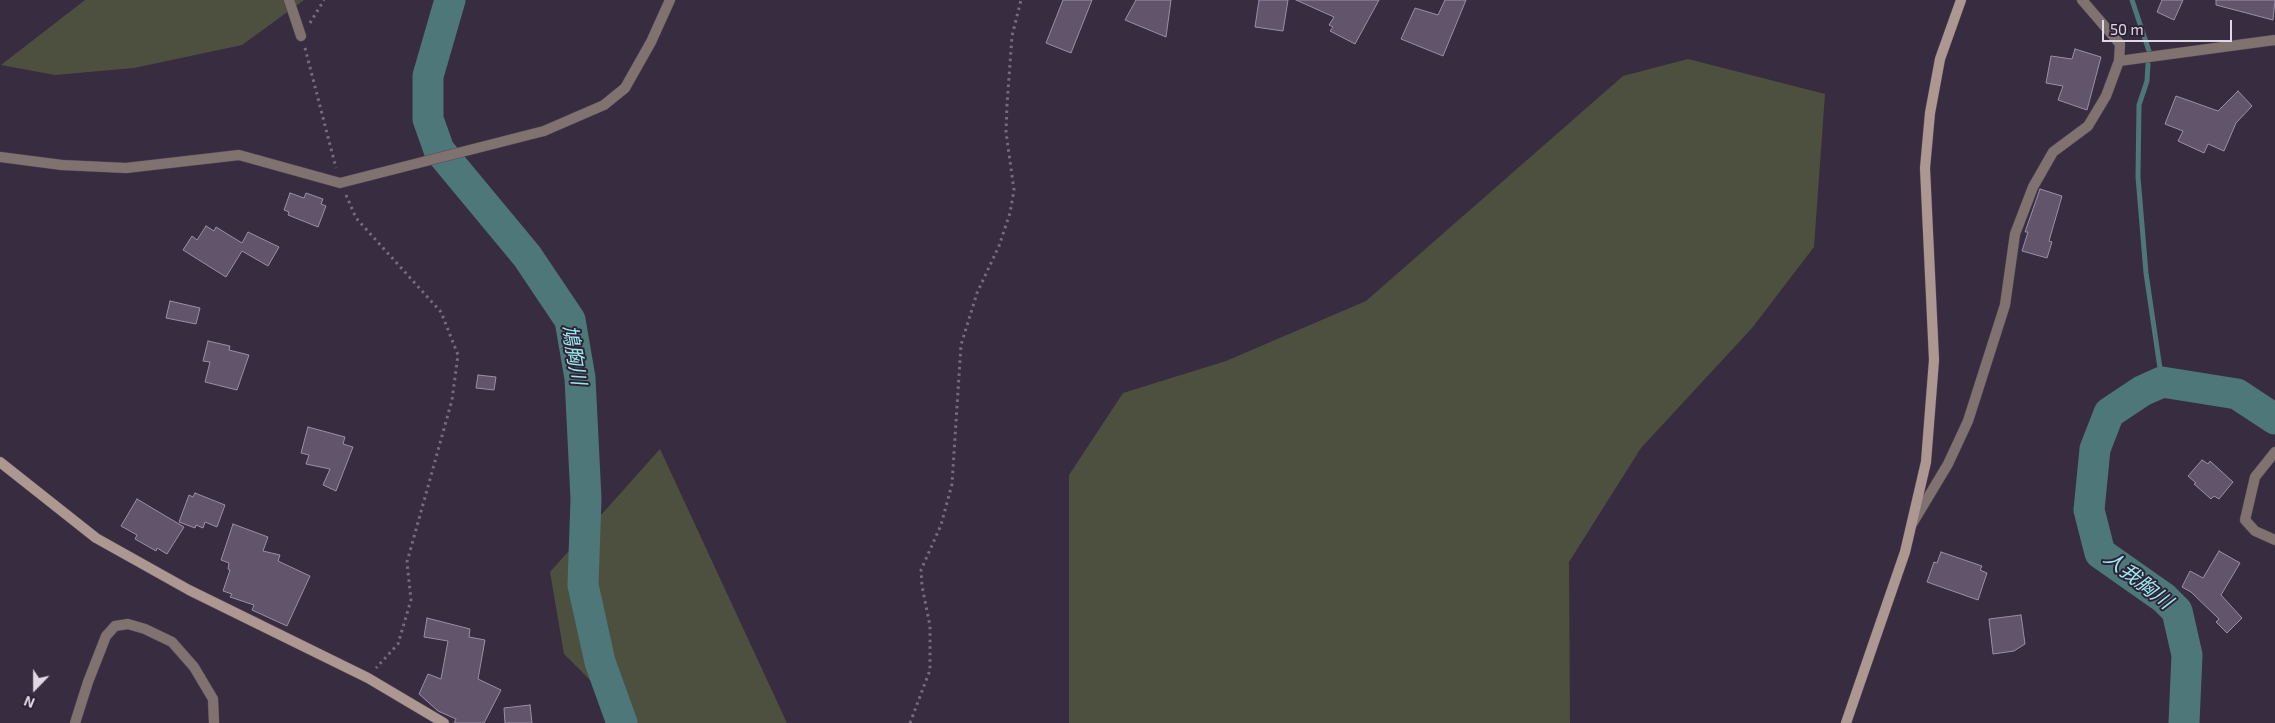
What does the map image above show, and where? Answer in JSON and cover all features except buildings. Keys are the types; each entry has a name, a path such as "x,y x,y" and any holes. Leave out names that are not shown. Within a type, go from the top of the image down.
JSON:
{"street":[{"path":"289,0 301,36"},
{"path":"0,157 62,165 126,168 239,155 340,183 544,131 604,106 625,88 651,42 670,0"},
{"path":"1846,723 1905,552 1926,462 1934,360 1925,168 1930,113 1940,58 1961,0"},
{"path":"1912,525 1948,464 1968,421 2005,305 2015,234 2033,187 2052,152 2088,126 2106,96 2119,61 2120,44 2082,0"},
{"path":"2119,61 2275,40"},
{"path":"2275,452 2256,477 2245,520 2255,531 2275,540"},
{"path":"0,462 96,538 189,590 368,678 444,723"},
{"path":"76,723 88,682 106,636 115,626 128,624 145,629 172,642 194,667 213,699 214,723"}],"path":[{"path":"324,0 301,36 340,183 356,218 441,312 458,355 452,400 407,562 411,600 398,644 368,678"},
{"path":"910,723 930,670 930,626 922,586 921,570 941,525 952,484 961,345 977,293 999,246 1010,213 1014,190 1006,132 1012,36 1021,0"}],"green space":[{"path":"85,0 304,0 242,45 134,68 55,75 1,65"},
{"path":"1688,59 1825,94 1814,247 1752,328 1641,448 1569,562 1570,723 1069,723 1069,475 1123,393 1226,361 1366,301 1623,76"},
{"path":"660,449 787,723 633,723 564,654 550,572"}],"waterway":[{"name":"鳩胸川","path":"450,0 428,76 428,119 439,150 527,256 570,320 580,378 586,499 583,585 600,662 622,723"},
{"path":"2132,0 2149,51"},
{"path":"2148,64 2147,81 2139,105 2138,177 2146,273 2162,382"},
{"name":"人我胸川","path":"2184,723 2187,655 2177,611 2164,598 2100,553 2089,510 2095,449 2109,413 2142,391 2162,382 2237,394 2275,419"}]}
